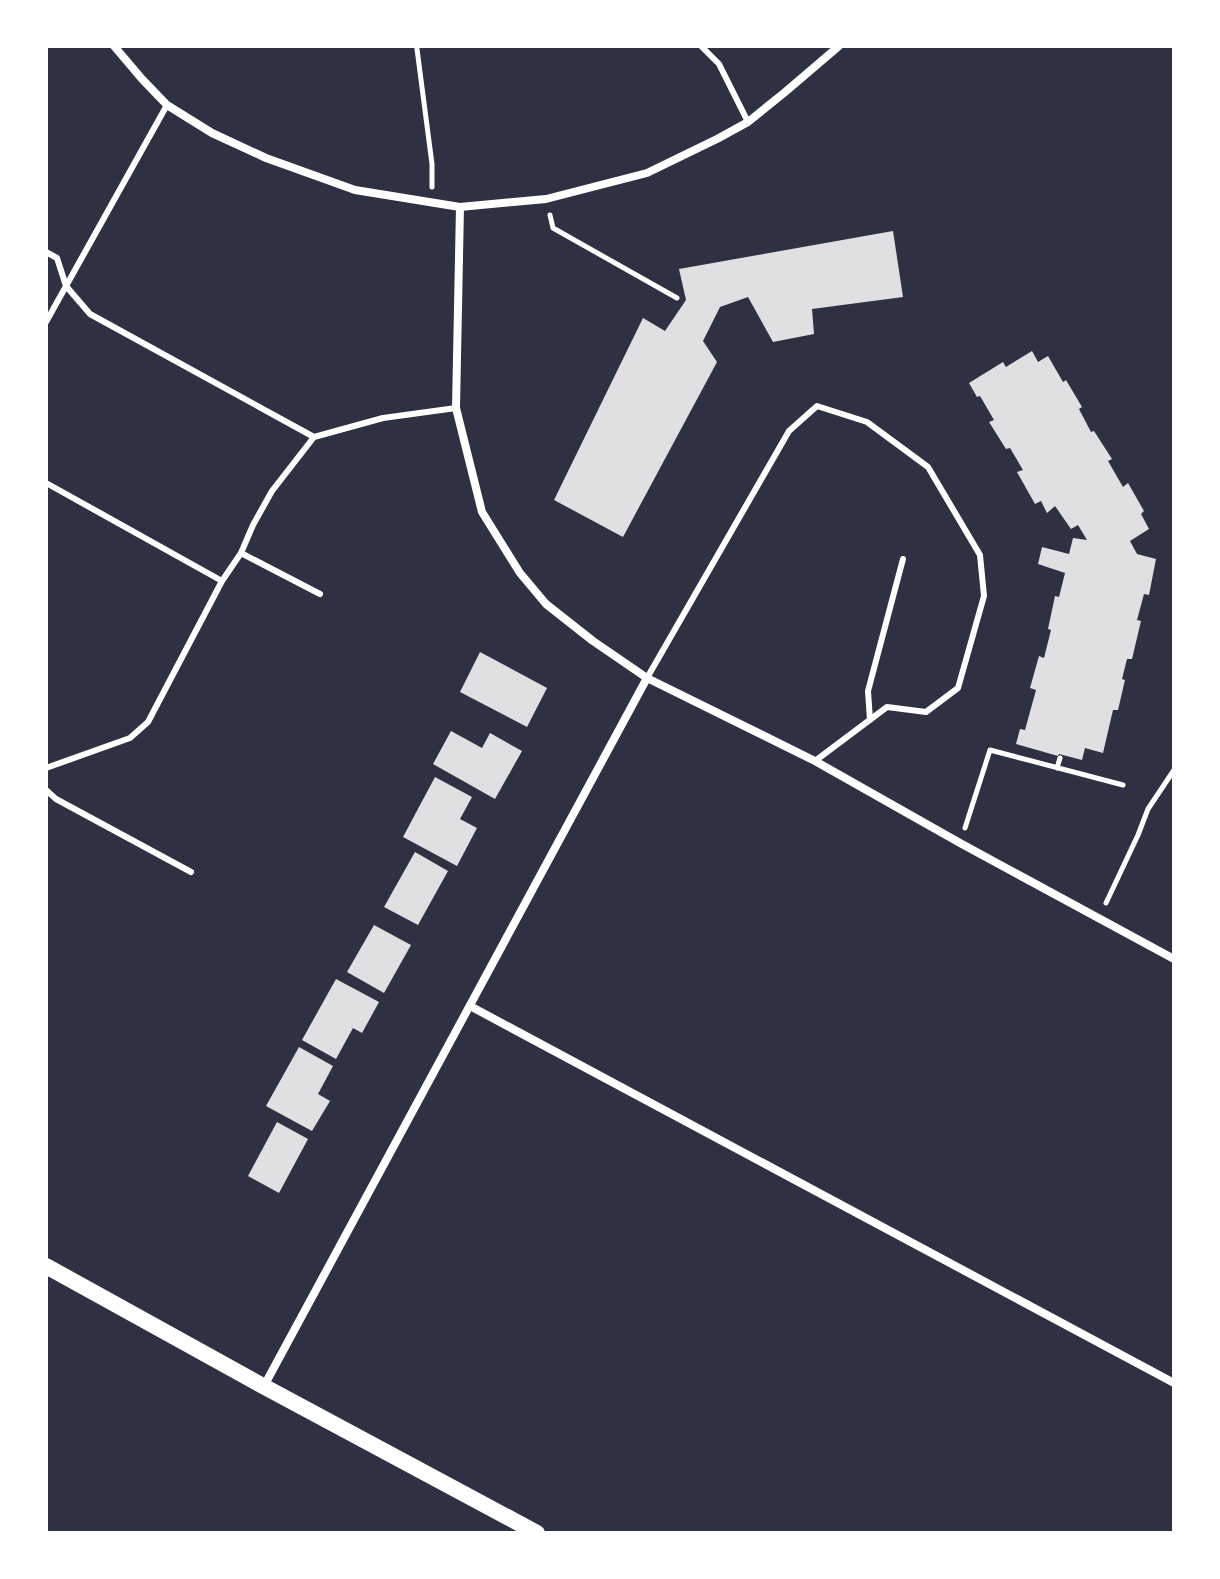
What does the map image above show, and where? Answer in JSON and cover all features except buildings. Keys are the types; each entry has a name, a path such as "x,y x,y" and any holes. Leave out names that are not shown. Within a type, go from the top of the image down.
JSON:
{"main road":[{"path":"46,1266 537,1533"}],"street":[{"path":"114,46 167,105 212,133 266,158 355,190 460,207 546,199 647,173 748,122 839,46"},
{"path":"460,207 456,408 482,512 520,573 546,604 647,678 815,761 1174,959"},
{"path":"263,1386 647,678"},
{"path":"470,1006 1174,1383"}],"lane":[{"path":"701,46 719,64 748,122"},
{"path":"46,322 167,105"},
{"path":"46,252 57,258 66,286 90,314 314,437"},
{"path":"647,678 789,431 817,406 867,422 928,467 980,555 984,596 958,688 926,712 887,707 815,761"},
{"path":"46,768 130,738 148,722 272,491 314,437 383,418 456,408"},
{"path":"48,484 222,581"},
{"path":"241,553 320,594"},
{"path":"870,720 868,691 903,559"},
{"path":"46,790 56,799 191,872"}],"path":[{"path":"417,49 432,164 432,204"},
{"path":"546,199 553,228 677,298"},
{"path":"960,843 990,750 1123,785"},
{"path":"1057,768 1060,758"},
{"path":"1099,919 1148,809 1174,770"}]}
